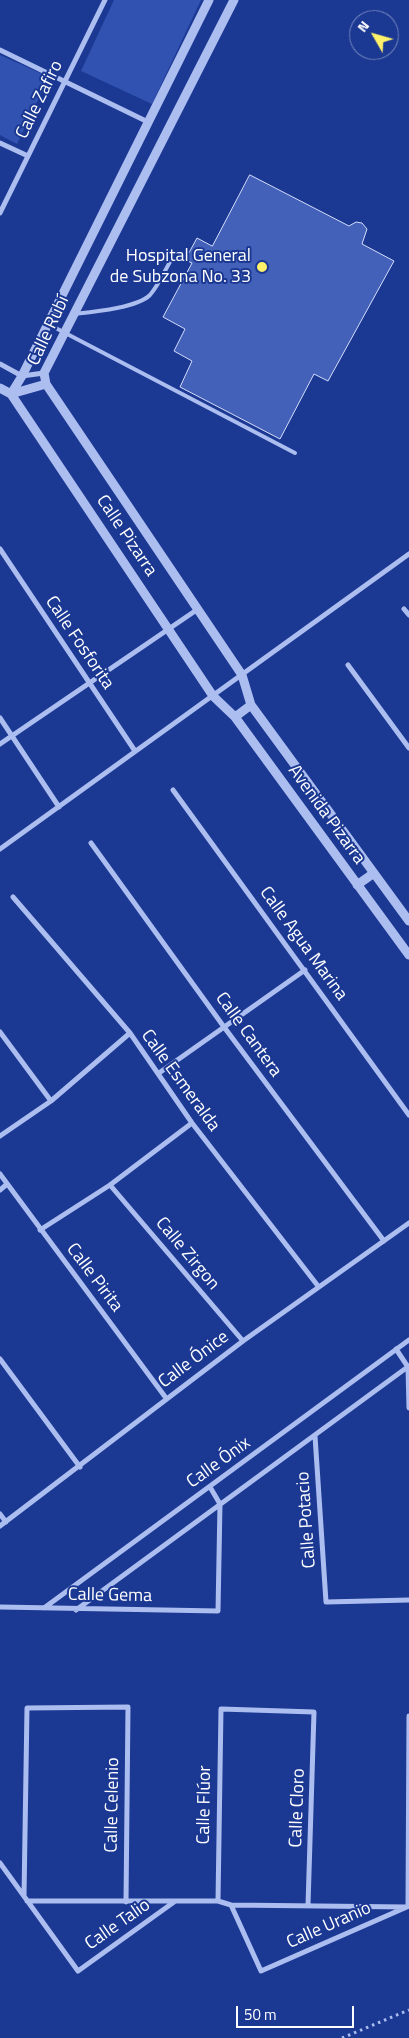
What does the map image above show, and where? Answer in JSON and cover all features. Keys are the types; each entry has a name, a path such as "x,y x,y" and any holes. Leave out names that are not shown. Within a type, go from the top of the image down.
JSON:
{"street":[{"name":"Calle Zafiro","path":"0,213 104,0"},
{"name":"Calle Rubí","path":"10,394 22,376 46,324 209,0"},
{"name":"Calle Rubí","path":"10,394 46,384 44,373 234,0"},
{"path":"0,50 148,122"},
{"path":"0,143 28,156"},
{"path":"0,364 22,376 44,373"},
{"name":"Calle Pizarra","path":"46,384 242,675"},
{"path":"0,388 10,394"},
{"name":"Calle Pizarra","path":"10,394 213,696"},
{"name":"Calle Fosforita","path":"0,549 135,751"},
{"path":"0,850 409,554"},
{"path":"0,744 198,609"},
{"path":"404,609 409,616"},
{"path":"348,665 409,748"},
{"name":"Avenida Pizarra","path":"242,675 251,705 409,921"},
{"name":"Avenida Pizarra","path":"213,696 235,717 409,955"},
{"path":"235,717 251,705"},
{"path":"0,718 59,806"},
{"name":"Calle Agua Marina","path":"173,790 409,1114"},
{"name":"Calle Cantera","path":"91,843 224,1027 384,1241"},
{"path":"357,885 374,873"},
{"name":"Calle Esmeralda","path":"13,897 130,1034 159,1073 192,1123 318,1286"},
{"path":"159,1073 305,970"},
{"path":"0,1032 51,1101"},
{"path":"0,1136 51,1101 130,1034"},
{"path":"40,1230 110,1185 192,1123"},
{"name":"Calle Pirita","path":"0,1174 166,1398"},
{"path":"0,1190 7,1184"},
{"name":"Calle Zirgon","path":"110,1185 242,1341"},
{"name":"Calle Ónice","path":"0,1526 80,1467 166,1398 242,1341 409,1223"},
{"name":"Calle Ónix","path":"44,1608 396,1349 408,1343"},
{"path":"396,1349 408,1366 409,1408"},
{"path":"0,1359 80,1467"},
{"name":"Calle Ónix","path":"76,1610 316,1436 408,1366"},
{"name":"Calle Potacio","path":"316,1436 326,1602 409,1600"},
{"path":"210,1487 220,1504"},
{"name":"Calle Gema","path":"0,1607 218,1612 220,1504"},
{"path":"0,1514 6,1522"},
{"name":"Calle Celenio","path":"25,1899 27,1708 128,1707 126,1902"},
{"name":"Calle Flúor","path":"218,1901 221,1709 314,1712"},
{"name":"Calle Cloro","path":"308,1905 314,1712"},
{"path":"0,1863 25,1899 126,1902 218,1901 231,1905 408,1906 409,1716"},
{"name":"Calle Talio","path":"25,1899 78,1971 174,1902"},
{"name":"Calle Uranio","path":"231,1905 261,1971 408,1906"}],"lane":[{"path":"74,314 100,312 142,300 154,290 170,262"},
{"path":"46,324 295,453"}],"path":[{"path":"342,2038 409,2010"}],"shaded area":[{"path":"114,0 201,0 152,104 81,71"},
{"path":"0,55 49,77 17,144 0,135"}],"building":[{"path":"250,175 349,226 356,222 362,223 367,229 362,244 394,261 328,381 314,374 280,439 180,387 192,361 174,351 185,329 163,317 192,263 185,260 197,238 212,246"}],"place":[{"name":"Hospital General de Subzona No. 33","path":"262,267"}]}
